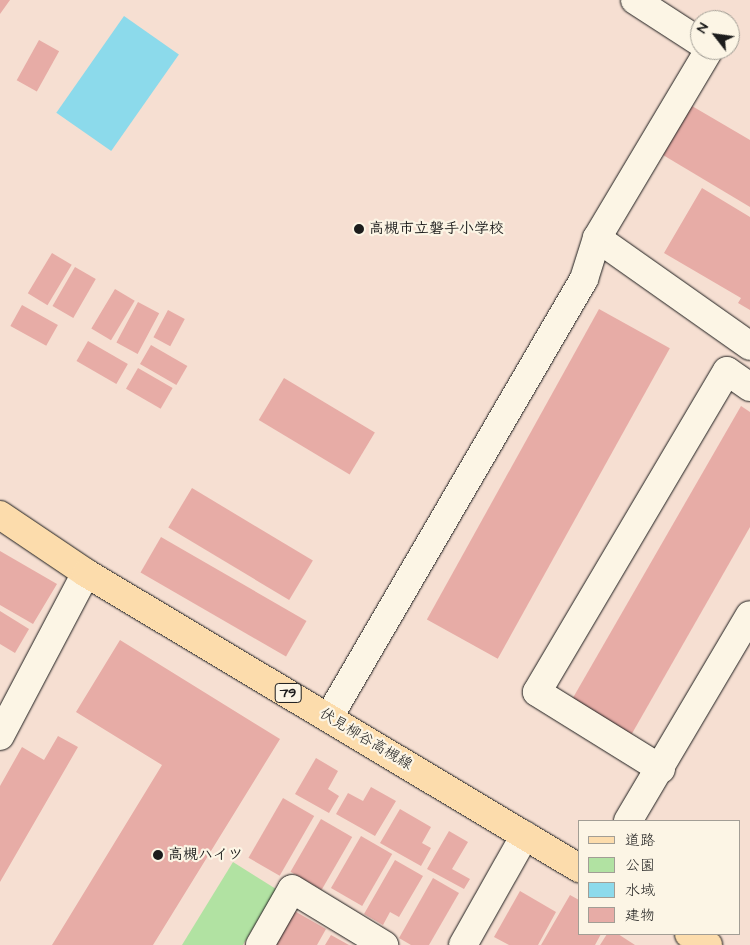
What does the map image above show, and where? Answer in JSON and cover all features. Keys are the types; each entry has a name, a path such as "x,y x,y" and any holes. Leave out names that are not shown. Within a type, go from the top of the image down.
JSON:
{"main road":[{"name":"伏見柳谷高槻線","path":"0,515 86,574 578,867"},
{"path":"691,935 708,945"}],"street":[{"path":"635,0 690,36"},
{"path":"328,717 584,278 597,238 703,60"},
{"path":"597,238 750,346"},
{"path":"661,769 537,692 727,371 750,387"},
{"path":"0,736 86,574"},
{"path":"629,820 661,769 750,615"},
{"path":"463,945 525,835"},
{"path":"260,945 292,890 384,945"}],"green space":[{"path":"233,862 276,889 243,945 182,945"}],"water":[{"path":"124,16 179,54 111,151 56,113"}],"building":[{"path":"0,0 10,0 0,14"},
{"path":"39,40 59,51 37,91 17,80"},
{"path":"692,106 750,140 750,207 663,155"},
{"path":"702,188 750,217 750,310 738,303 741,298 664,253"},
{"path":"52,253 72,265 48,305 28,293"},
{"path":"75,267 96,279 73,318 52,306"},
{"path":"115,289 135,301 111,340 91,328"},
{"path":"138,302 159,313 138,354 116,343"},
{"path":"22,305 58,325 46,346 10,326"},
{"path":"599,309 670,348 498,659 427,619"},
{"path":"168,310 185,319 170,346 153,337"},
{"path":"88,341 128,364 116,384 76,361"},
{"path":"151,345 187,366 176,385 140,364"},
{"path":"138,368 173,388 161,409 126,389"},
{"path":"284,378 375,433 350,475 259,420"},
{"path":"741,406 750,412 750,527 630,737 570,703"},
{"path":"192,488 313,561 289,600 168,527"},
{"path":"161,537 306,621 286,657 140,573"},
{"path":"0,551 57,584 33,624 0,605"},
{"path":"0,611 29,629 15,653 0,644"},
{"name":"高槻ハイツ","path":"120,640 280,739 153,945 52,945 162,765 76,712"},
{"path":"58,736 78,747 0,882 0,786 22,747 44,760"},
{"path":"316,758 338,771 328,789 339,796 329,813 295,794"},
{"path":"371,787 396,801 375,836 336,814 348,793 363,801"},
{"path":"283,798 314,816 280,876 248,858"},
{"path":"400,809 431,827 422,843 431,848 421,866 380,843"},
{"path":"321,819 352,837 322,890 290,872"},
{"path":"449,831 468,842 452,869 470,879 464,889 427,869"},
{"path":"361,836 392,854 362,906 331,888"},
{"path":"395,860 423,876 399,917 390,912 383,925 364,914"},
{"path":"433,878 459,893 429,945 411,945 399,938"},
{"path":"520,891 556,912 538,945 509,945 494,937"},
{"path":"570,895 578,899 578,935 600,935 595,945 541,945"},
{"path":"291,909 326,929 317,945 271,945"},
{"path":"331,935 349,945 325,945"},
{"path":"606,935 620,935 635,945 600,945"}],"place":[{"name":"高槻市立磐手小学校","path":"359,229"},
{"name":"高槻ハイツ","path":"158,855"}]}
